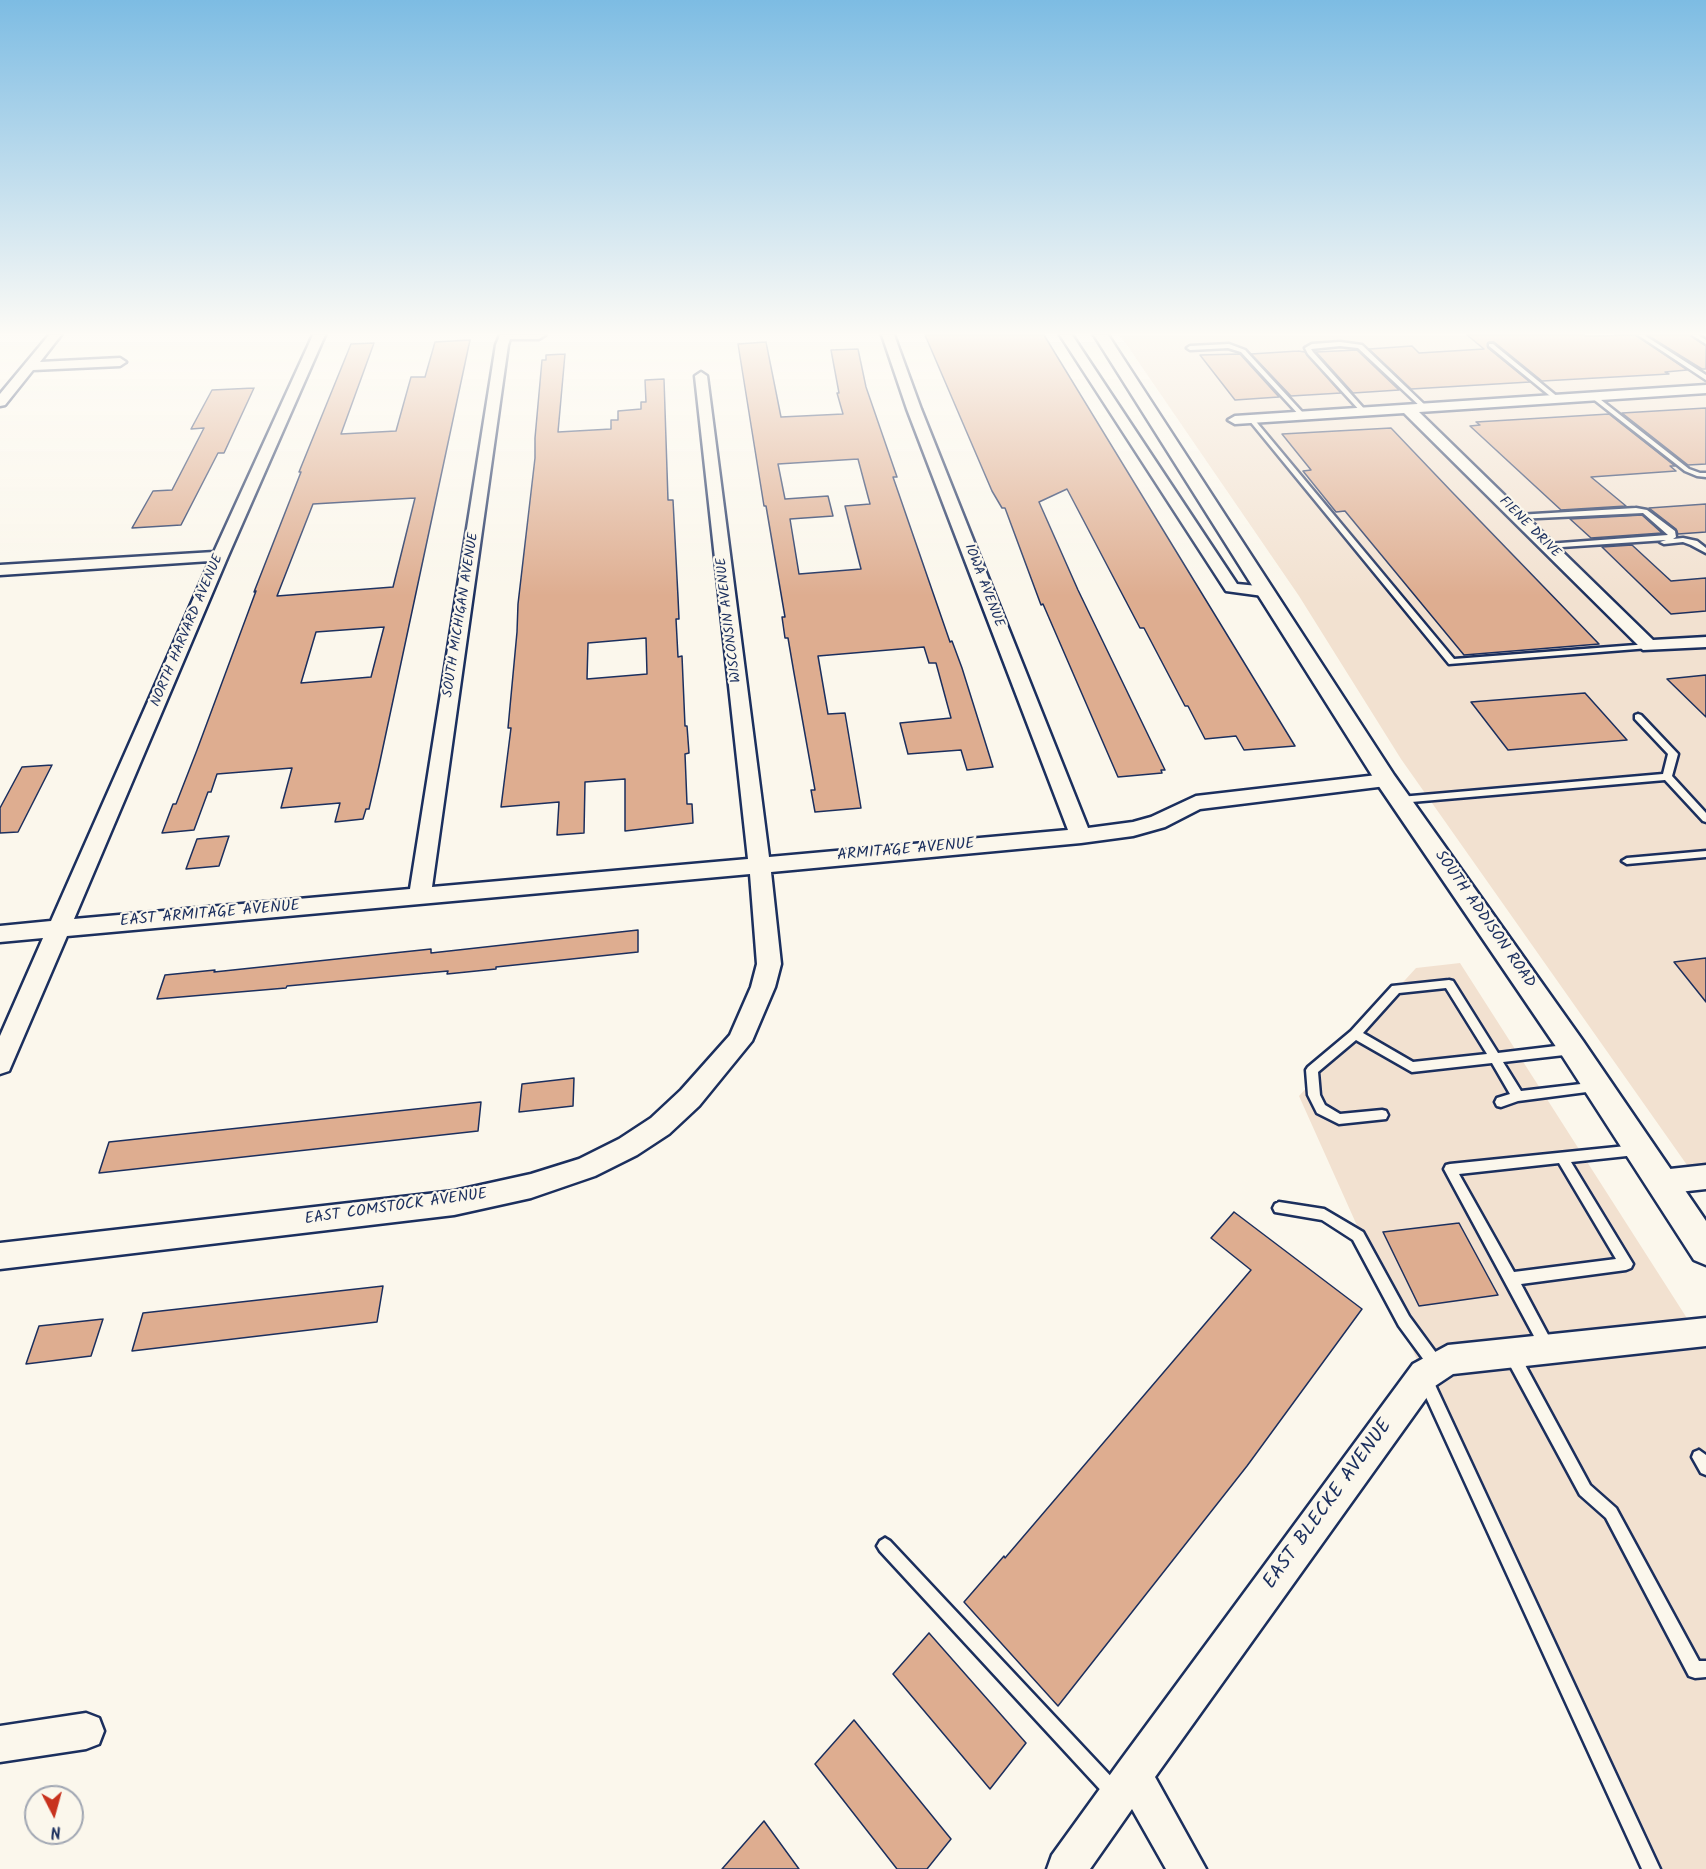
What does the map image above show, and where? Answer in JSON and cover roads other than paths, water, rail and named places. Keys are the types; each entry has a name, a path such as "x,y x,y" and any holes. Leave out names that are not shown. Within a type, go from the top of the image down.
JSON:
{"street":[{"name":"NORTH HARVARD AVENUE","path":"0,1064 280,422"},
{"name":"SOUTH MICHIGAN AVENUE","path":"420,896 491,422"},
{"name":"WISCONSIN AVENUE","path":"706,422 758,864"},
{"name":"IOWA AVENUE","path":"919,422 1081,836"},
{"path":"1124,422 1232,588 1263,591"},
{"name":"SOUTH ADDISON ROAD","path":"1157,422 1386,780 1573,1049 1706,1249"},
{"name":"FIENE DRIVE","path":"1421,422 1649,646"},
{"path":"0,570 220,556"},
{"path":"1649,646 1706,642"},
{"name":"ARMITAGE AVENUE","path":"420,896 1133,830 1158,822 1196,803 1386,780"},
{"name":"EAST COMSTOCK AVENUE","path":"0,1256 454,1203 531,1186 586,1168 628,1147 660,1126 690,1098 740,1041 754,1012 769,963 768,934 758,864"},
{"name":"EAST ARMITAGE AVENUE","path":"0,934 420,896"},
{"path":"1661,1182 1706,1176"},
{"path":"1431,1371 1448,1360 1706,1332"},
{"name":"EAST BLECKE AVENUE","path":"1066,1869 1125,1785 1431,1371"},
{"path":"0,1744 86,1731"},
{"path":"1125,1785 1187,1869"}],"lane":[{"path":"1254,422 1452,662 1649,646"},
{"path":"1626,422 1687,470 1706,475"},
{"path":"1517,517 1636,510 1645,511 1672,533 1672,537 1550,549"},
{"path":"1550,549 1683,540 1694,543 1706,551"},
{"path":"1638,717 1673,754 1667,777"},
{"path":"1400,800 1667,777"},
{"path":"1667,777 1706,819"},
{"path":"1627,861 1706,854"},
{"path":"1382,1115 1340,1119 1321,1109 1314,1095 1312,1071 1355,1034 1396,989 1449,984 1518,1096"},
{"path":"1355,1034 1412,1067 1573,1049"},
{"path":"1501,1102 1518,1096 1598,1087"},
{"path":"1549,1349 1450,1169 1639,1149"},
{"path":"1511,1279 1626,1264 1562,1158"},
{"path":"1279,1208 1324,1215 1358,1236 1431,1371 1651,1869"},
{"path":"1511,1353 1585,1490 1611,1513 1695,1670 1706,1669"},
{"path":"885,1546 1125,1785"}]}
